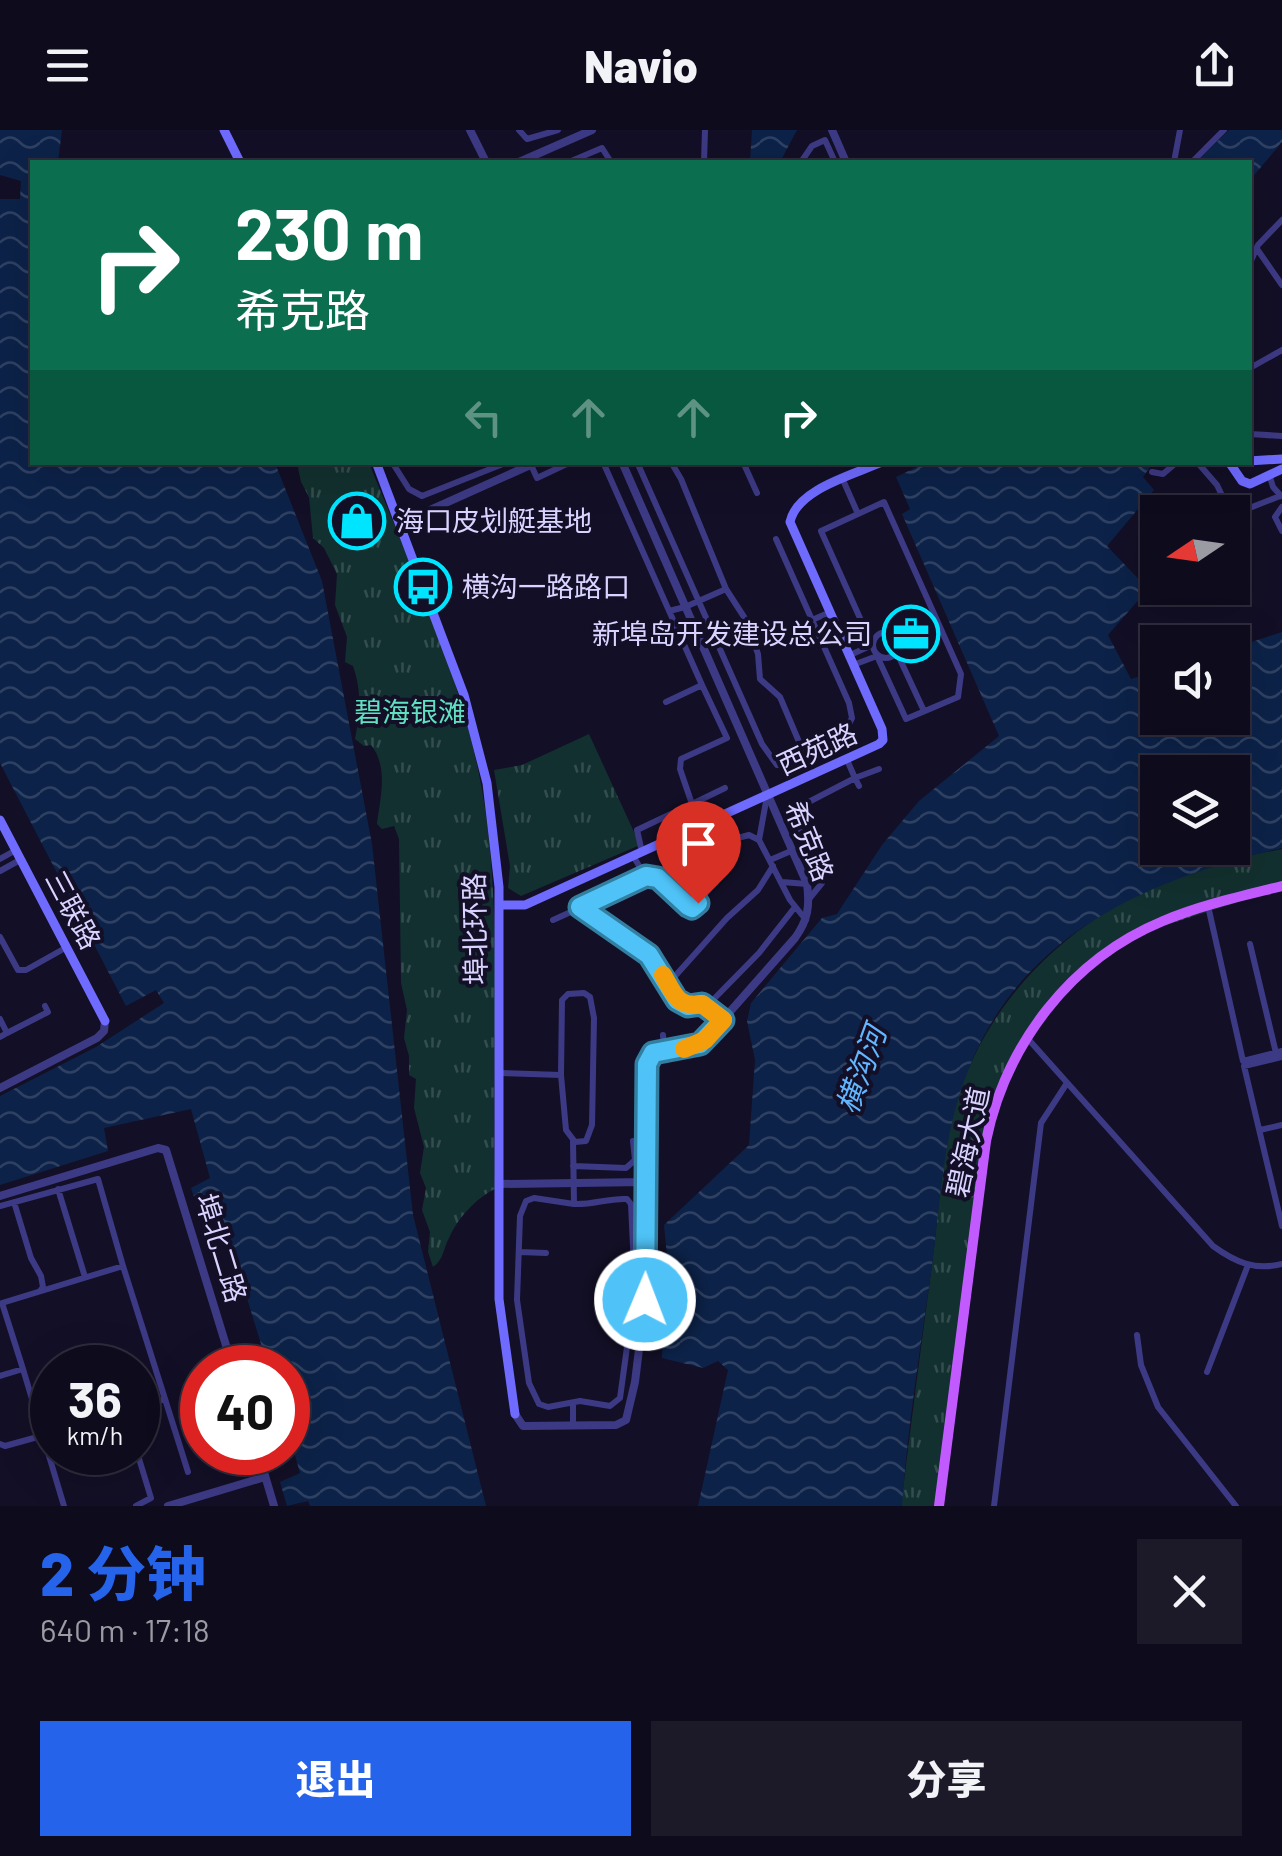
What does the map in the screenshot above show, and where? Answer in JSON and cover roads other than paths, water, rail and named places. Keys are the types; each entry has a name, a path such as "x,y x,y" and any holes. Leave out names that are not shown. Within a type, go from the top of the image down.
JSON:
{"main road":[{"path":"224,130 239,160"},
{"path":"1252,461 1282,459"},
{"name":"埠北环路","path":"377,465 473,725 489,799 499,905 499,1299 515,1414"},
{"name":"西苑路","path":"499,905 525,905 875,748 883,735 790,522 801,500 876,465"},
{"path":"1232,465 1242,481 1250,484 1282,469"},
{"name":"三联路","path":"0,820 105,1020"},
{"name":"碧海大道","path":"940,1506 984,1152 993,1110 1008,1070 1046,1009 1087,968 1142,931 1282,888"},
{"name":"碧海大道","path":"940,1506 990,1139 1007,1083 1029,1040 1066,992 1101,961 1141,935 1208,908"}],"street":[{"path":"470,130 485,160"},
{"path":"518,130 527,139 558,130"},
{"path":"524,160 592,130"},
{"path":"704,160 705,130"},
{"path":"832,130 840,160"},
{"path":"1174,160 1180,130"},
{"path":"1194,160 1224,130"},
{"path":"802,160 812,146 825,140 840,160"},
{"path":"574,160 602,148 609,160"},
{"path":"1252,258 1256,248 1282,222"},
{"path":"1256,248 1282,285"},
{"path":"1252,367 1282,350"},
{"path":"1252,434 1282,436"},
{"path":"394,465 409,490 422,496 500,465"},
{"path":"401,523 532,465"},
{"path":"534,465 537,478 565,465"},
{"path":"604,465 726,738 682,759 680,769 692,804"},
{"name":"希克路","path":"623,465 807,884 809,898 806,920 723,1020 700,1044 664,1050"},
{"path":"638,465 770,758 777,765 786,765 840,741 852,718 850,703 776,539"},
{"path":"673,465 726,588 746,620 758,654 760,678 780,697 805,756"},
{"path":"744,465 757,493"},
{"path":"1152,472 1163,474 1174,465"},
{"path":"1199,465 1223,495"},
{"path":"1252,507 1281,496 1273,488 1270,476"},
{"path":"844,480 858,514"},
{"path":"884,502 961,674 958,697 906,719 821,531 858,514 884,502"},
{"path":"1282,507 1275,517 1282,531"},
{"path":"669,611 685,608 726,588"},
{"path":"783,633 828,612"},
{"path":"850,661 872,645 878,635 891,631 924,711"},
{"path":"850,661 886,658 897,653"},
{"path":"666,702 702,685"},
{"path":"847,760 857,782"},
{"path":"809,898 822,883 793,814 797,808 879,769"},
{"path":"646,876 638,854 637,830 725,788"},
{"path":"759,840 767,796"},
{"path":"722,816 730,840"},
{"path":"677,896 710,861 689,831"},
{"path":"553,920 646,876 749,835 759,840 795,908 806,920"},
{"path":"668,984 727,918 758,890 771,863 791,851"},
{"path":"0,859 18,855"},
{"path":"0,871 18,855"},
{"path":"646,876 658,878 692,908 716,882"},
{"path":"782,882 807,884"},
{"path":"580,907 649,955 677,1000 688,1006 702,1004 723,1020"},
{"path":"706,1007 759,953 795,908"},
{"path":"1208,908 1282,1226"},
{"path":"0,937 18,970 26,970 67,947"},
{"path":"1243,1064 1280,1054 1250,944"},
{"path":"759,953 774,963"},
{"path":"574,1140 586,1141 592,1125 594,1018 590,997 584,993 568,994 562,1000 561,1075 566,1130 574,1140 574,1204"},
{"path":"0,1019 4,1035 48,1012 45,1006"},
{"path":"0,1088 96,1038 104,1031 105,1020"},
{"path":"515,1414 523,1426 620,1424 628,1415 645,1300 647,1064 653,1053 664,1050 662,1036"},
{"path":"1029,1040 1213,1246 1232,1260 1248,1265 1264,1269 1282,1264"},
{"path":"499,1073 561,1075"},
{"path":"994,1506 1041,1122 1067,1083"},
{"path":"1260,1130 1282,1125"},
{"path":"499,1184 626,1168 634,1160 634,1141"},
{"name":"埠北二路","path":"0,1196 158,1148 170,1155 226,1345"},
{"path":"572,1173 645,1182"},
{"path":"0,1206 94,1178 101,1182 180,1447"},
{"path":"1272,1184 1282,1182"},
{"path":"58,1189 85,1278"},
{"path":"534,1198 574,1204 627,1199 631,1204 636,1260 634,1317 620,1398 610,1406 548,1406 534,1398 525,1363 517,1300 520,1216 526,1201 534,1198"},
{"path":"14,1202 30,1258 42,1276 43,1287 39,1292"},
{"path":"520,1252 546,1253"},
{"path":"1206,1372 1248,1265"},
{"path":"30,1392 1,1301 123,1266"},
{"path":"1137,1335 1141,1366 1158,1407 1236,1506"},
{"path":"0,1376 23,1369"},
{"path":"160,1401 165,1399"},
{"path":"573,1403 573,1425"},
{"path":"0,1444 30,1439"},
{"path":"55,1475 64,1506"},
{"path":"136,1506 151,1498 144,1475"},
{"path":"168,1506 265,1477 274,1506"}],"water":[{"path":"0,130 62,130 58,160 30,160 30,465 276,465 322,581 372,844 413,1215 486,1506 310,1506 308,1501 287,1506 280,1482 296,1475 310,1475 310,1345 261,1345 218,1203 197,1206 191,1188 210,1178 191,1109 104,1128 108,1151 0,1185 0,1096 96,1047 164,1003 156,990 126,1006 0,763 0,199 20,199 21,181 0,175"},
{"path":"752,130 797,130 781,160 750,160"},
{"path":"1229,130 1282,130 1282,142 1252,178 1252,160 1198,160"},
{"name":"横沟河","path":"921,465 1152,465 1143,477 1154,490 1150,495 1140,495 1140,507 1107,546 1140,581 1140,598 1108,635 1131,679 1140,676 1140,735 1250,735 1250,642 1282,632 1282,848 1250,856 1250,755 1140,755 1140,865 1219,865 1122,904 1076,932 1036,966 1001,1007 974,1056 954,1114 944,1168 902,1506 698,1506 728,1370 718,1361 703,1368 662,1358 667,1256 664,1225 749,1145 755,1060 747,1021 751,1003 822,918 837,914 882,845 919,801 999,736 902,514 910,509 896,477"}],"place":[{"name":"海口皮划艇基地","path":"357,521"},
{"name":"横沟一路路口","path":"423,587"},
{"name":"新埠岛开发建设总公司","path":"911,634"}],"park label":[{"name":"碧海银滩","path":"410,712"}]}
